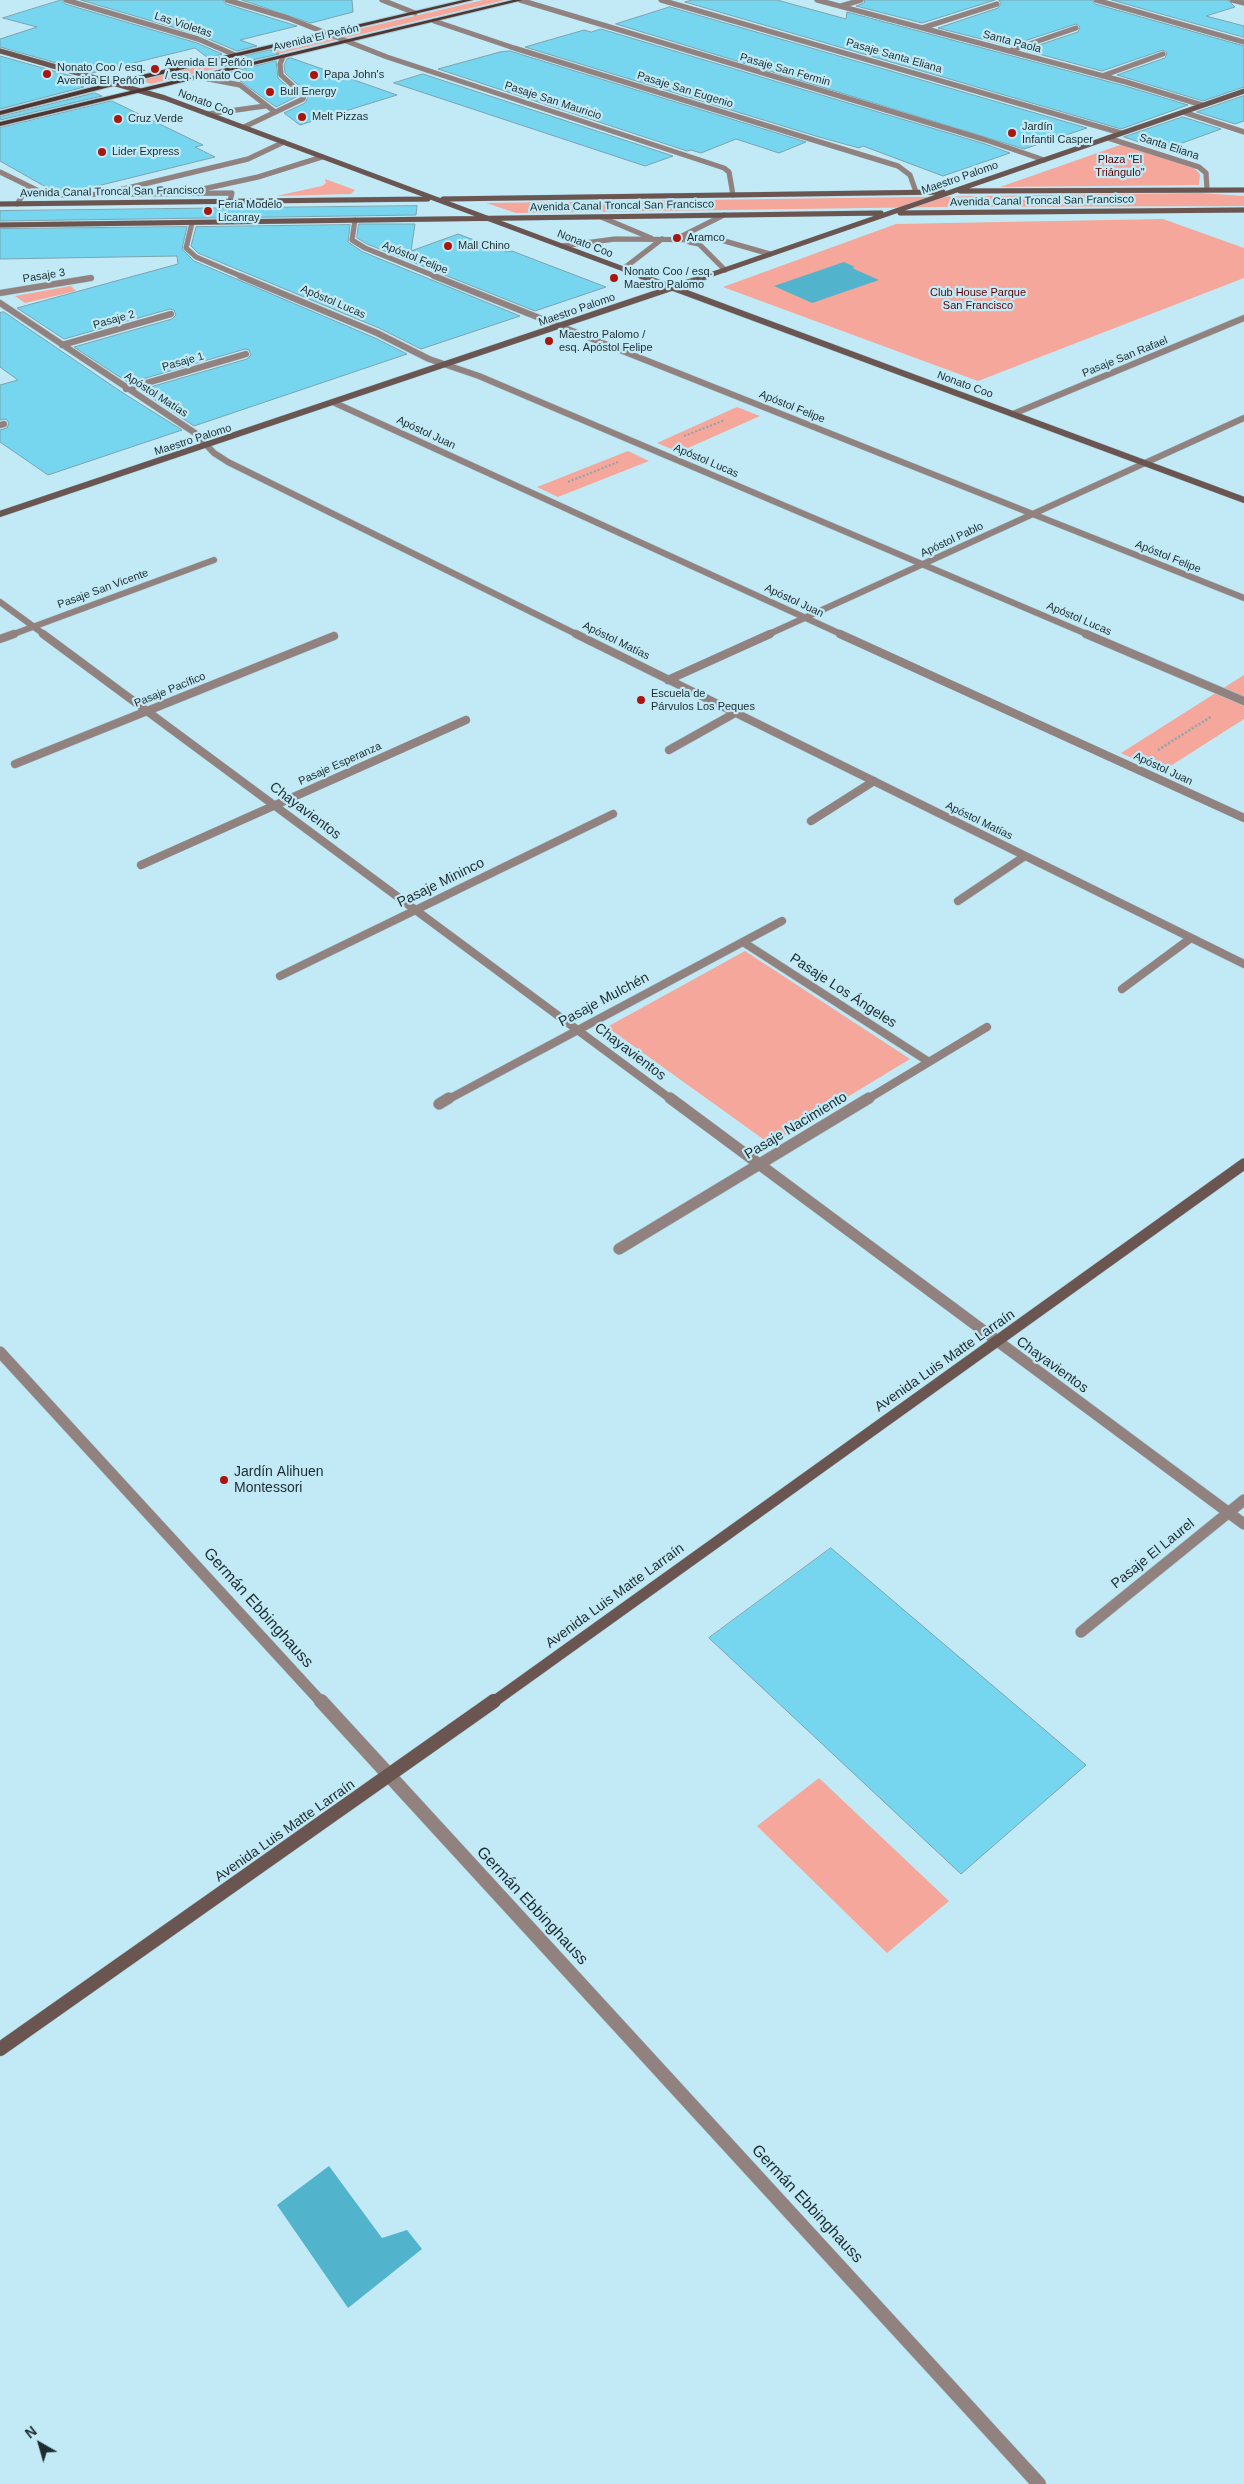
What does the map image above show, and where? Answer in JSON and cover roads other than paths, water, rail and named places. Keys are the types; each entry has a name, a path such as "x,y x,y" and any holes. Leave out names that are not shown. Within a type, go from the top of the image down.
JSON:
{"main road":[{"name":"Avenida El Peñón","path":"0,113 116,83 470,0"},
{"name":"Avenida El Peñón","path":"0,124 520,0"}],"street":[{"name":"Las Violetas","path":"66,0 190,37 235,55"},
{"name":"Pasaje San Mauricio","path":"227,0 288,18 396,60 724,168 730,174 733,195"},
{"path":"382,0 415,13"},
{"name":"Pasaje San Fermin","path":"520,0 573,18 986,140 1044,160"},
{"name":"Pasaje Santa Eliana","path":"661,0 1121,133"},
{"name":"Santa Paola","path":"817,0 1102,76 1202,106"},
{"path":"841,6 861,0"},
{"path":"1096,0 1244,42"},
{"path":"1232,0 1244,3"},
{"path":"922,28 997,4"},
{"name":"Pasaje San Eugenio","path":"434,20 514,48 898,166 910,175 916,192"},
{"path":"1009,51 1076,28"},
{"name":"Nonato Coo","path":"0,51 142,90 1244,500"},
{"path":"1102,76 1163,54"},
{"path":"244,127 303,99 304,96 280,76 278,70 283,57"},
{"path":"198,77 240,85 275,112"},
{"name":"Maestro Palomo","path":"0,514 674,288 1244,91"},
{"path":"208,114 265,106"},
{"path":"1183,112 1244,132"},
{"name":"Santa Eliana","path":"1108,138 1199,167 1206,173 1207,189"},
{"path":"98,194 177,178 248,159 284,142"},
{"path":"185,194 279,171 322,157"},
{"path":"0,172 48,195"},
{"path":"17,204 28,187"},
{"name":"Avenida Canal Troncal San Francisco","path":"0,204 916,192 1244,190"},
{"path":"24,194 232,193 230,201"},
{"name":"Avenida Canal Troncal San Francisco","path":"0,225 1244,210"},
{"path":"675,239 724,215"},
{"path":"601,217 654,239"},
{"name":"Apóstol Felipe","path":"355,220 352,240 359,246 1244,598"},
{"name":"Apóstol Lucas","path":"192,223 186,245 191,254 377,333 447,365 488,380 1241,700"},
{"path":"562,246 615,239 721,240 770,254"},
{"path":"623,269 662,239"},
{"path":"675,239 699,244 725,270"},
{"name":"Pasaje 3","path":"0,294 91,278"},
{"name":"Apóstol Matías","path":"0,303 126,389 195,433 214,453 228,462 1244,964"},
{"name":"Pasaje 2","path":"62,345 171,314"},
{"name":"Pasaje San Rafael","path":"1013,414 1244,318"},
{"name":"Pasaje 1","path":"126,389 246,354"},
{"name":"Apóstol Juan","path":"335,403 1244,818"},
{"name":"Apóstol Pablo","path":"668,680 1244,418"},
{"name":"Pasaje San Vicente","path":"0,639 214,560"},
{"name":"Chayavientos","path":"0,602 1244,1524"},
{"name":"Pasaje Pacífico","path":"15,764 334,636"},
{"path":"669,750 735,713"},
{"name":"Pasaje Esperanza","path":"141,865 466,720"},
{"path":"811,821 874,782"},
{"name":"Pasaje Mininco","path":"280,976 613,814"},
{"path":"958,901 1025,856"},
{"name":"Pasaje Mulchén","path":"439,1104 782,921"},
{"path":"1122,989 1191,938"},
{"name":"Pasaje Los Ángeles","path":"743,942 929,1062"},
{"name":"Pasaje Nacimiento","path":"619,1248 987,1027"},
{"name":"Avenida Luis Matte Larraín","path":"0,2049 388,1777 867,1434 998,1343 1244,1164"},
{"name":"Germán Ebbinghauss","path":"0,1352 388,1777 1039,2484"},
{"name":"Pasaje El Laurel","path":"1081,1632 1244,1500"}],"water":[{"path":"844,262 855,267 852,268 879,280 812,303 774,286"},
{"path":"329,2166 382,2238 407,2230 422,2249 348,2308 277,2205"}],"place":[{"name":"Avenida El Peñón / esq. Nonato Coo","path":"155,69"},
{"name":"Nonato Coo / esq. Avenida El Peñón","path":"47,74"},
{"name":"Papa John's","path":"314,75"},
{"name":"Bull Energy","path":"270,92"},
{"name":"Melt Pizzas","path":"302,117"},
{"name":"Cruz Verde","path":"118,119"},
{"name":"Jardín Infantil Casper","path":"1012,133"},
{"name":"Lider Express","path":"102,152"},
{"name":"Feria Modelo Licanray","path":"208,211"},
{"name":"Aramco","path":"677,238"},
{"name":"Mall Chino","path":"448,246"},
{"name":"Nonato Coo / esq. Maestro Palomo","path":"614,278"},
{"name":"Maestro Palomo / esq. Apóstol Felipe","path":"549,341"},
{"name":"Escuela de Párvulos Los Peques","path":"641,700"},
{"name":"Jardín Alihuen Montessori","path":"224,1480"}],"park label":[{"name":"Plaza \"El Triángulo\"","path":"1120,166"},
{"name":"Club House Parque San Francisco","path":"978,299"}]}
